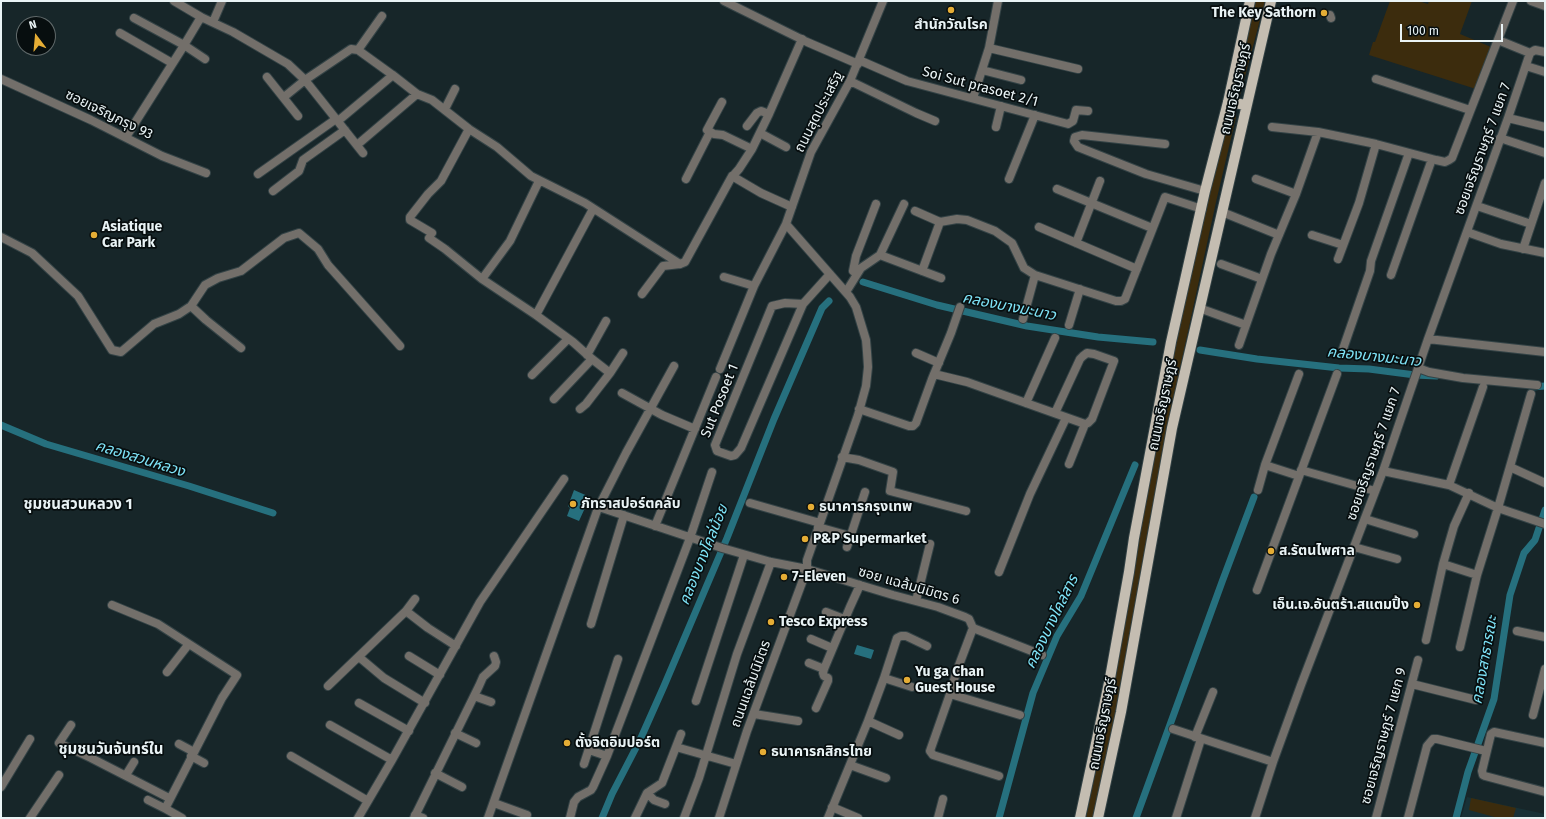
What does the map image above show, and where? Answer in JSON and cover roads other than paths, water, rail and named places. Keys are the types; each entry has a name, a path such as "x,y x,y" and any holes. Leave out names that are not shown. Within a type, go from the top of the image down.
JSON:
{"main road":[{"name":"ถนนเจริญราษฎร์","path":"1080,818 1110,678 1158,403 1205,192 1228,102 1250,1"},
{"name":"ถนนเจริญราษฎร์","path":"1098,818 1121,712 1172,428 1271,1"},
{"path":"1228,102 1246,105"}],"street":[{"path":"174,1 201,17 233,32 288,64 305,80 363,153"},
{"path":"213,22 222,1"},
{"name":"Soi Sut prasoet 2/1","path":"724,1 802,39 858,62 908,80 1068,124 1073,122 1075,111 1088,111"},
{"name":"ถนนสุดประเสริฐ","path":"720,369 754,286 786,224 810,152 850,81 883,1"},
{"path":"973,98 988,48 998,1"},
{"name":"ซอยเจริญราษฎร์ 7 แยก 7","path":"1272,127 1318,132 1376,144 1445,162 1452,158 1512,1"},
{"path":"1531,1 1545,6"},
{"path":"358,50 382,16"},
{"path":"126,137 201,17"},
{"path":"134,18 184,45 205,59"},
{"path":"120,33 172,63"},
{"path":"642,294 663,266 685,262 732,176 740,169 752,149 802,39"},
{"path":"1498,40 1530,53 1535,50 1545,52"},
{"path":"988,48 1078,69"},
{"path":"284,96 351,49 358,50 417,94 432,100 445,109 469,129 497,147 531,176 585,203 680,264"},
{"name":"ซอยเจริญราษฎร์ 7 แยก 7","path":"1255,818 1273,762 1383,471 1428,339 1530,53"},
{"path":"1526,66 1545,72"},
{"path":"982,70 1020,80"},
{"path":"258,174 337,120 393,75"},
{"path":"267,77 284,96 298,116"},
{"name":"ซอยเจริญกรุง 93","path":"1,79 91,120 162,156 206,173"},
{"path":"1376,79 1470,110"},
{"path":"850,81 935,121"},
{"path":"445,109 455,89"},
{"path":"357,145 417,94"},
{"path":"722,102 707,130 714,134 723,135 752,149"},
{"path":"996,127 1001,106"},
{"path":"747,126 757,113 761,111 769,114"},
{"path":"1009,179 1035,115"},
{"path":"1508,118 1545,127"},
{"path":"469,129 454,154 441,182 428,194 410,217 410,220 482,279 536,314 610,373"},
{"path":"273,191 299,171 302,160 345,130"},
{"path":"686,179 710,132"},
{"path":"1239,345 1262,279 1296,194 1318,132"},
{"path":"760,133 786,147"},
{"path":"1165,144 1082,135 1075,137 1074,141 1078,147 1146,174 1205,192"},
{"path":"1500,138 1545,153"},
{"path":"1338,259 1359,203 1376,144"},
{"path":"1343,349 1370,271 1370,261 1409,153"},
{"path":"1391,275 1432,159"},
{"path":"732,176 761,193 792,207"},
{"path":"1256,179 1296,194"},
{"path":"482,279 510,242 539,180"},
{"path":"1076,243 1100,181"},
{"path":"1523,249 1545,183"},
{"path":"1057,189 1152,228"},
{"path":"915,211 940,222 957,219 966,220 1002,235 1012,243 1024,268 1035,275 1116,301 1121,301 1124,299 1137,269 1165,198 1202,209"},
{"path":"857,274 853,271 856,256 876,204"},
{"path":"786,224 846,292 861,268 880,255 904,204"},
{"path":"1476,206 1531,224"},
{"path":"536,314 593,209"},
{"path":"1222,212 1279,235"},
{"path":"922,271 940,222"},
{"path":"1039,227 1137,269"},
{"path":"1467,232 1501,244 1545,254"},
{"path":"1,238 32,253 78,296 112,350 122,352 154,324 179,314 191,306 205,285 218,278 241,271 284,238 299,233 318,249 328,265 400,346"},
{"path":"1312,235 1343,245"},
{"path":"880,255 941,278"},
{"path":"1221,264 1262,279"},
{"name":"Sut Posoet 1","path":"803,304 785,303 772,306 714,445 718,451 730,456 735,455 741,448 803,304 830,274"},
{"path":"1023,319 1035,275"},
{"path":"724,277 754,286"},
{"path":"1069,325 1080,289"},
{"name":"ถนนแฉล้มนิมิตร","path":"719,818 736,764 807,569 807,560 866,386 868,361 866,340 856,307 846,292"},
{"path":"191,306 241,348"},
{"path":"859,410 910,426 913,426 916,423 960,307"},
{"path":"1199,308 1246,326"},
{"path":"554,399 590,357 606,321"},
{"path":"532,375 568,338"},
{"path":"1026,403 1055,338"},
{"path":"1428,339 1545,352"},
{"path":"580,409 591,398 623,353"},
{"path":"916,353 939,363"},
{"path":"1055,413 1080,359 1083,356 1087,353 1094,354 1114,361 1092,419 1085,424 1069,464"},
{"path":"488,818 599,507 650,408 674,366"},
{"path":"1418,369 1463,378 1537,385"},
{"path":"934,374 967,382 1085,424"},
{"path":"1258,490 1265,465 1299,374"},
{"path":"1257,590 1337,374"},
{"path":"655,526 716,377"},
{"path":"1449,485 1483,388"},
{"path":"622,393 695,429"},
{"path":"1460,647 1477,575 1531,394"},
{"path":"999,572 1030,494 1066,418"},
{"path":"842,457 858,460 893,472 890,491 966,511"},
{"path":"1265,465 1375,491"},
{"path":"1510,467 1545,484"},
{"path":"1383,471 1449,485 1469,493 1498,508 1544,524"},
{"path":"570,818 574,802 578,797 591,790 607,756 690,538 712,472"},
{"path":"358,818 409,731 480,602 564,479"},
{"path":"846,547 865,492"},
{"path":"1426,640 1443,564 1454,526 1469,493"},
{"path":"750,503 850,536"},
{"name":"ซอย แฉล้มนิมิตร 6","path":"599,507 744,555 807,569 938,607 966,617 969,619 973,628 1042,655"},
{"path":"591,624 624,515"},
{"path":"1365,519 1414,534"},
{"path":"916,601 930,544"},
{"path":"1354,547 1397,559"},
{"path":"696,701 744,555"},
{"path":"684,818 706,755 737,654 771,562"},
{"path":"1443,564 1477,575"},
{"path":"816,708 828,681 828,678 824,676 823,673 824,669 844,619 860,585"},
{"path":"328,686 406,611 415,600"},
{"path":"112,605 158,624 188,645 237,675 222,698 192,754 169,798 166,809"},
{"path":"406,611 428,628 456,646"},
{"path":"826,612 844,619"},
{"path":"973,628 930,751 933,755 999,776"},
{"path":"1517,631 1545,637"},
{"path":"828,818 868,722 897,638 906,636 927,646"},
{"path":"811,639 832,648"},
{"path":"167,672 188,645"},
{"path":"408,656 440,675"},
{"path":"423,818 414,816 484,677 495,666 496,662 494,656"},
{"path":"359,657 384,678 424,703"},
{"path":"584,764 618,658"},
{"name":"ซอยเจริญราษฎร์ 7 แยก 9","path":"1376,818 1418,660"},
{"path":"809,663 824,669"},
{"path":"1533,716 1545,669"},
{"path":"884,678 912,687"},
{"path":"1412,684 1476,700"},
{"path":"1176,818 1198,738 1213,692"},
{"path":"950,694 1020,715"},
{"path":"474,696 491,702"},
{"path":"359,703 409,731"},
{"path":"754,714 798,721"},
{"path":"868,722 899,735"},
{"path":"71,725 58,743 126,775 169,798"},
{"path":"330,725 392,760"},
{"path":"1173,730 1273,762"},
{"path":"1545,743 1494,732 1491,734 1484,751 1482,770 1483,775 1545,792"},
{"path":"455,733 476,743"},
{"path":"635,818 647,793 662,783 681,734"},
{"path":"1,787 30,739"},
{"path":"1408,818 1427,746 1433,739 1484,751"},
{"path":"178,744 204,763"},
{"path":"676,747 736,764"},
{"path":"589,750 607,756"},
{"path":"291,756 368,801"},
{"path":"126,775 134,762"},
{"path":"850,765 886,778"},
{"path":"435,773 462,787"},
{"path":"30,818 42,798 59,775"},
{"path":"647,793 654,800 665,804"},
{"path":"938,818 943,799"},
{"path":"148,800 182,818"},
{"path":"494,803 527,815"},
{"path":"832,807 858,818"}],"water":[{"path":"574,490 590,497 579,521 567,516 570,508 568,506"},
{"path":"857,645 874,650 871,659 854,654"}],"waterway":[{"name":"คลองบางมะนาว","path":"863,282 937,305 1027,326 1098,337 1153,342"},
{"name":"คลองบางโคล่น้อย","path":"602,818 612,794 640,740 664,686 727,538 774,419 822,308 829,301"},
{"name":"คลองบางมะนาว","path":"1200,350 1257,359 1339,368 1369,369 1436,376"},
{"name":"คลองบางมะนาว","path":"1532,387 1545,386"},
{"name":"คลองสวนหลวง","path":"1,425 46,444 189,486 273,513"},
{"name":"คลองบางโคล่สาร","path":"999,818 1033,693 1057,636 1081,596 1135,465"},
{"path":"1136,818 1254,497"},
{"name":"คลองสาธารณะ","path":"1456,818 1468,772 1494,699 1510,595 1524,553 1535,540 1545,510"}],"place":[{"name":"สำนักวัณโรค","path":"951,10"},
{"name":"The Key Sathorn","path":"1324,13"},
{"name":"Asiatique Car Park","path":"94,235"},
{"name":"ภัทราสปอร์ตคลับ","path":"573,504"},
{"name":"ธนาคารกรุงเทพ","path":"811,507"},
{"name":"P&P Supermarket","path":"805,539"},
{"name":"ส.รัตนไพศาล","path":"1271,551"},
{"name":"7-Eleven","path":"784,577"},
{"name":"เอ็น.เจ.อันตร้า.สแตมปิ้ง","path":"1417,605"},
{"name":"Tesco Express","path":"771,622"},
{"name":"Yu ga Chan Guest House","path":"907,680"},
{"name":"ตั้งจิตอิมปอร์ต","path":"567,743"},
{"name":"ธนาคารกสิกรไทย","path":"763,752"}],"district":[{"name":"ชุมชนสวนหลวง 1","path":"78,505"},
{"name":"ชุมชนวันจันทร์ใน","path":"111,750"}]}
